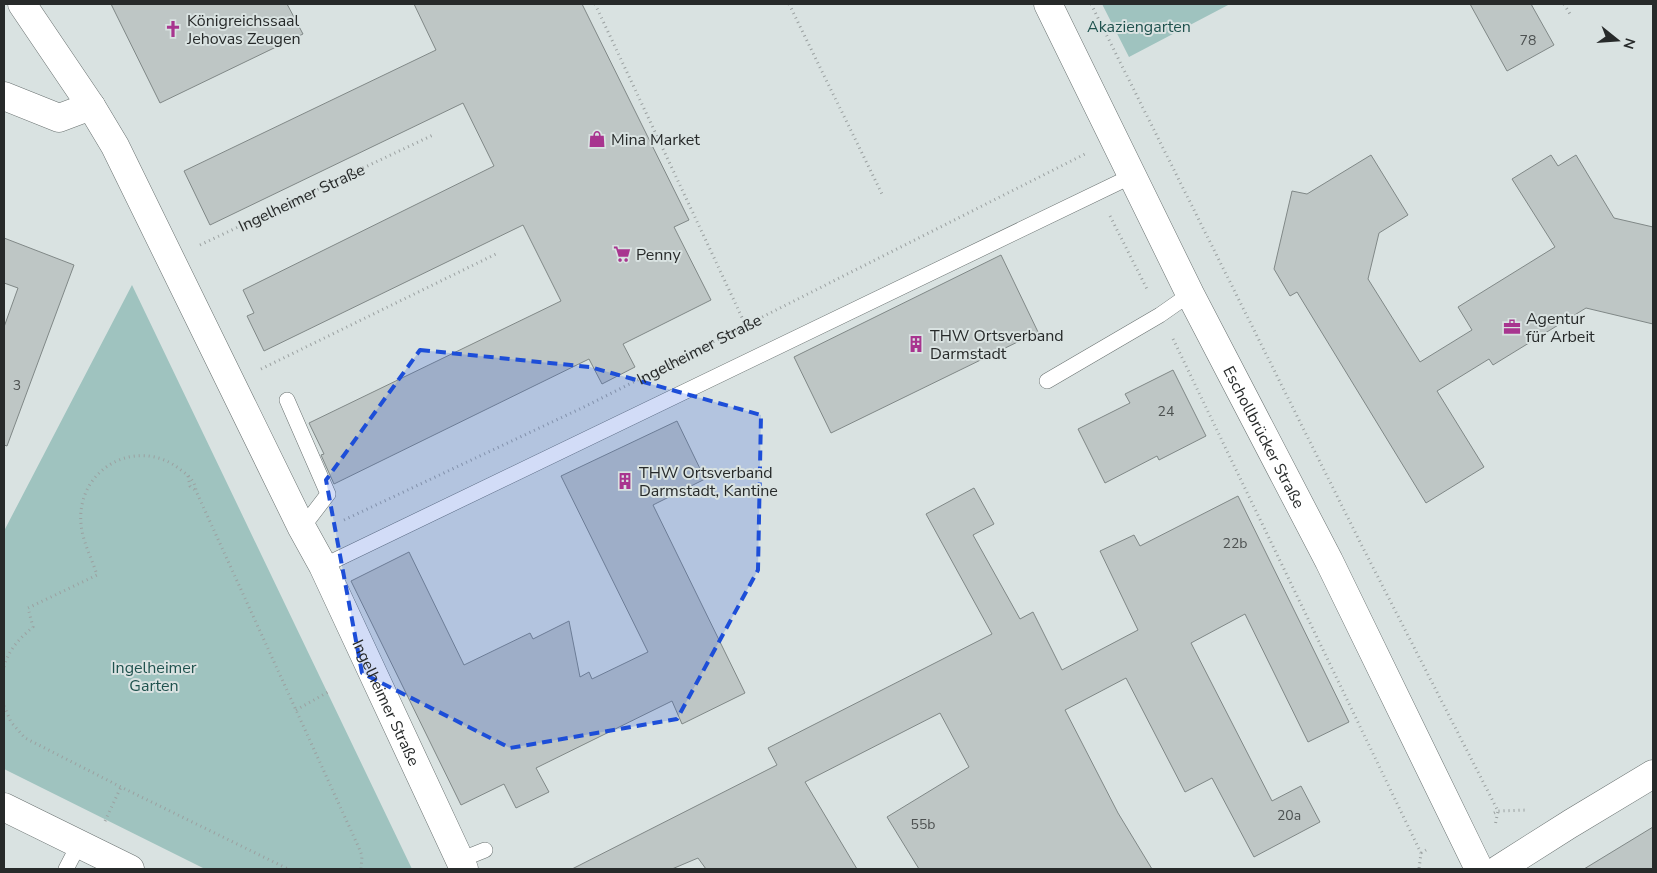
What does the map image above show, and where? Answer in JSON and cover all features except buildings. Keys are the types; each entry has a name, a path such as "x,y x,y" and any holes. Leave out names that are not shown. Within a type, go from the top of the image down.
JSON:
{"street":[{"name":"Eschollbrücker Straße","path":"1048,4 1190,294 1329,560 1479,869"},
{"name":"Ingelheimer Straße","path":"26,5 115,146 304,532 323,566 470,860"},
{"path":"4,96 59,118 90,106"},
{"path":"1499,869 1653,774"},
{"path":"4,807 79,844 113,866"}],"lane":[{"path":"323,566 1132,176"},
{"path":"1046,381 1160,315 1190,294"},
{"path":"287,400 328,494 304,532"},
{"path":"66,869 79,844"}],"path":[{"path":"595,4 746,326"},
{"path":"788,4 882,194"},
{"path":"1091,4 1361,544 1498,811"},
{"path":"1564,4 1570,14"},
{"name":"Ingelheimer Straße","path":"170,260 434,135"},
{"name":"Ingelheimer Straße","path":"304,532 586,406 1087,153"},
{"path":"1097,192 1160,315 1421,853 1419,869"},
{"path":"231,383 496,254"},
{"path":"4,667 17,642 33,627 28,608 97,575 81,525 81,505 88,487 100,472 116,461 134,455 154,456 172,463 188,475 195,484 196,491 359,848 362,856 361,869"},
{"path":"296,710 328,692"},
{"path":"4,706 10,722 25,738 288,869"},
{"path":"1494,813 1498,811 1535,810"},
{"path":"1421,853 1426,850"}],"highlighted area":[{"path":"420,350 590,367 761,415 758,570 677,719 510,748 362,673 326,480"}],"green space":[{"name":"Akaziengarten","path":"1102,4 1230,4 1129,57"},
{"name":"Ingelheimer Garten","path":"132,285 412,869 205,869 4,769 4,531"}],"place":[{"name":"Königreichssaal Jehovas Zeugen","path":"173,29"},
{"name":"Mina Market","path":"597,139"},
{"name":"Penny","path":"622,254"},
{"name":"Agentur für Arbeit","path":"1512,327"},
{"name":"THW Ortsverband Darmstadt","path":"916,344"},
{"name":"THW Ortsverband Darmstadt, Kantine","path":"625,481"}]}
